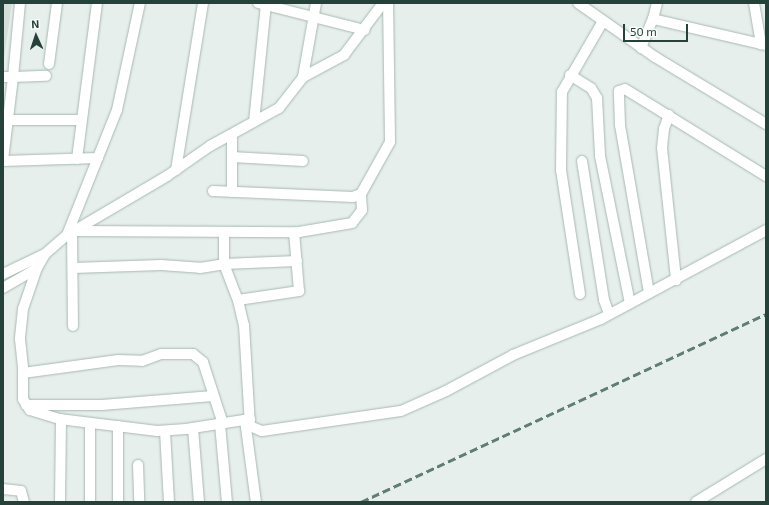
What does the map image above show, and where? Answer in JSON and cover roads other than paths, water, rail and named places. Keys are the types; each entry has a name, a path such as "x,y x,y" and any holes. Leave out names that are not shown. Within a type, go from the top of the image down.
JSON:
{"street":[{"path":"20,3 8,77 3,161 98,158"},
{"path":"49,64 57,3"},
{"path":"77,159 97,3"},
{"path":"73,326 71,233 117,110 140,3"},
{"path":"176,170 203,3"},
{"path":"254,122 263,3 365,30"},
{"path":"303,77 316,3"},
{"path":"3,274 30,259 45,254 71,233 279,108 303,77 344,55 365,30 383,3"},
{"path":"71,233 294,232 352,223 362,210 361,194 388,148 391,137 388,3"},
{"path":"578,3 641,48 766,124"},
{"path":"641,48 654,19 657,3"},
{"path":"654,19 763,45 754,3"},
{"path":"580,294 561,170 562,92 570,75 603,21"},
{"path":"570,75 591,88 597,98 600,156 630,303"},
{"path":"8,77 46,76"},
{"path":"649,293 620,125 619,91 625,89 766,176"},
{"path":"669,115 664,129 662,148 676,280"},
{"path":"6,120 81,120"},
{"path":"232,135 232,192"},
{"path":"232,157 303,161"},
{"path":"582,160 604,300 608,314"},
{"path":"213,191 353,197 361,194"},
{"path":"247,419 250,426 262,431 401,411 446,391 513,355 573,332 676,280 766,230"},
{"path":"224,232 224,264 238,300 244,325 247,419 256,502"},
{"path":"238,300 298,291 294,232"},
{"path":"45,254 37,268 23,309 20,339 23,373 23,399 26,405 40,414 62,419 164,431 221,424 247,419"},
{"path":"72,268 161,265 200,268 224,264 297,261"},
{"path":"3,288 37,268"},
{"path":"23,373 118,360 142,361 161,354 193,354 203,362 221,424 227,502"},
{"path":"26,405 102,405 213,396"},
{"path":"60,502 62,419"},
{"path":"90,423 90,502"},
{"path":"118,426 118,502"},
{"path":"193,428 199,502"},
{"path":"164,431 169,502"},
{"path":"696,502 766,459"},
{"path":"138,465 139,502"},
{"path":"3,489 21,491 24,502"}],"railway":[{"path":"361,502 766,314"}]}
